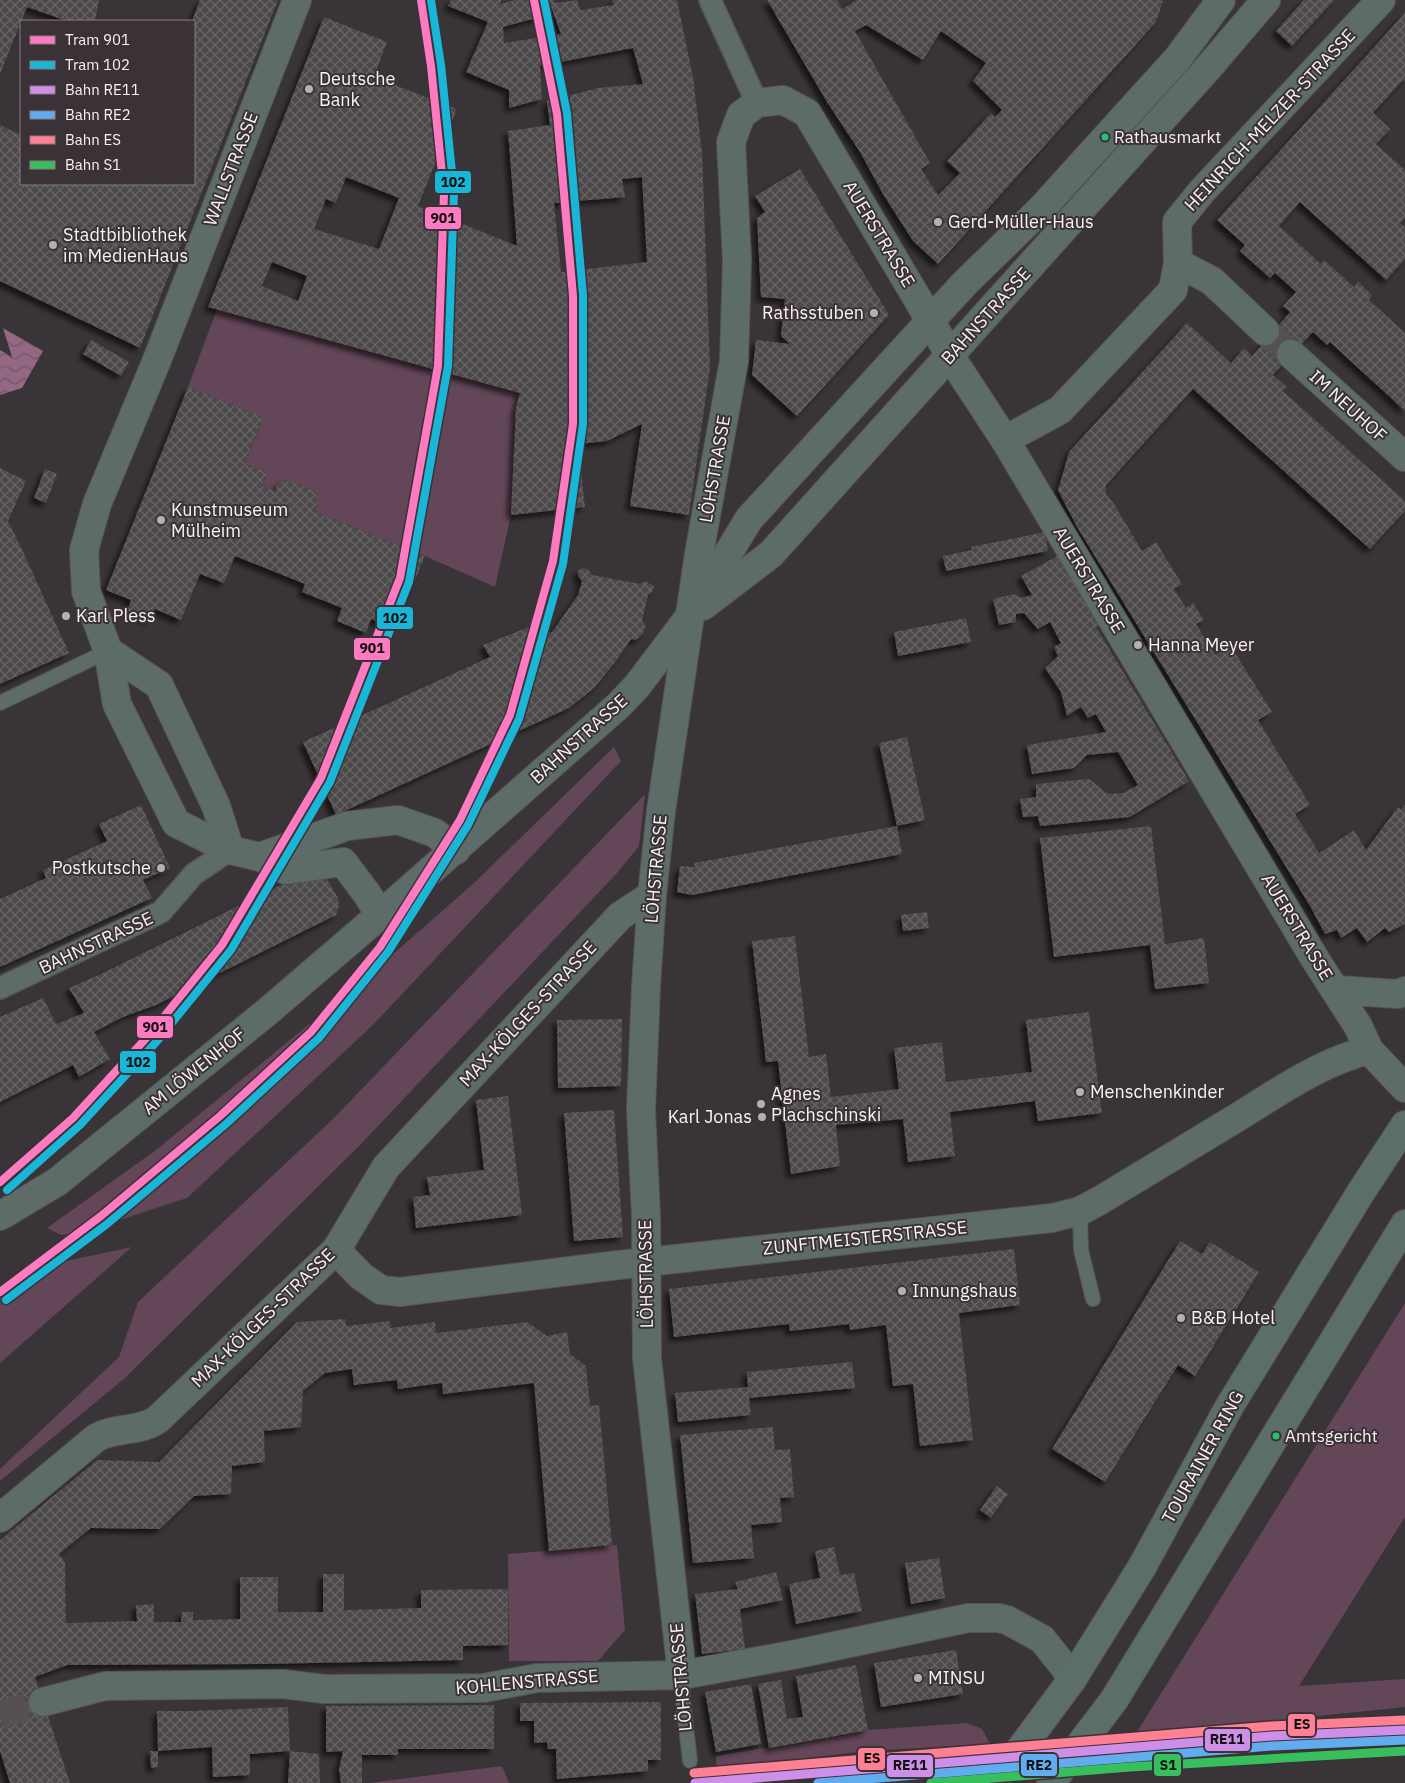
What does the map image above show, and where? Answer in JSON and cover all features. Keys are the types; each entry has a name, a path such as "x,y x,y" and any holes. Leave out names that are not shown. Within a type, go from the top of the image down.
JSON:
{"main road":[{"name":"TOURAINER RING","path":"992,1783 1022,1747 1071,1681 1142,1567 1229,1407 1405,1125"},
{"path":"1051,1783 1114,1700 1405,1224"}],"street":[{"name":"WALLSTRASSE","path":"230,850 176,823 117,704 108,651 86,591 84,550 97,504 157,360 297,0"},
{"path":"710,0 756,103"},
{"name":"BAHNSTRASSE","path":"690,616 771,554 1244,28 1266,0"},
{"name":"HEINRICH-MELZER-STRASSE","path":"1005,440 1060,410 1172,290 1178,263 1177,222 1202,191 1381,0"},
{"path":"1214,2 1244,28"},
{"name":"BAHNSTRASSE","path":"380,916 619,705 637,686 690,616 749,519 930,320 979,268 1042,208 1178,58 1214,2"},
{"name":"AUERSTRASSE","path":"756,103 782,100 807,113 950,356 1005,440 1305,942 1358,1026 1369,1050 1405,1088"},
{"name":"LÖHSTRASSE","path":"682,1674 648,1358 646,1216 641,1110 646,987 652,895 661,811 699,554 734,360 737,260 732,142 741,115 756,103"},
{"path":"1178,263 1212,281 1266,331"},
{"name":"IM NEUHOF","path":"1291,354 1405,457"},
{"path":"108,651 159,686 216,806 230,850 260,857 286,870 343,862 367,894 380,916"},
{"path":"260,857 347,826 398,820 435,833 456,850"},
{"name":"BAHNSTRASSE","path":"0,988 161,912 194,874 230,850"},
{"name":"MAX-KÖLGES-STRASSE","path":"0,1518 96,1438 106,1432 148,1426 157,1420 336,1250 386,1167 620,916 652,895"},
{"name":"AM LÖWENHOF","path":"0,1216 57,1182 267,1012 380,916"},
{"path":"1336,990 1398,994 1405,991"},
{"name":"ZUNFTMEISTERSTRASSE","path":"336,1250 361,1276 381,1290 400,1292 646,1262 1052,1218 1080,1211 1328,1064 1369,1050"},
{"name":"KOHLENSTRASSE","path":"43,1702 105,1686 282,1684 324,1689 484,1688 537,1678 682,1674 797,1654 968,1618 998,1618 1007,1620 1042,1639 1066,1669 1071,1681"}],"lane":[{"path":"0,702 108,651"},
{"path":"1080,1211 1081,1250 1092,1299"},
{"name":"LÖHSTRASSE","path":"682,1674 690,1761"}],"shaded area":[{"path":"217,309 520,393 516,408 511,515 495,587 314,511 319,501 314,491 287,480 278,483 275,491 262,486 267,472 244,464 263,417 188,387"},
{"path":"614,747 621,761 373,1025 187,1198 80,1233 61,1235 47,1228 156,1150 375,970 475,882"},
{"path":"645,794 639,846 617,873 361,1144 125,1378 0,1481 0,1469 119,1357 138,1302 334,1118"},
{"path":"132,1247 0,1363 0,1298 52,1264"},
{"path":"1405,1303 1405,1517 1299,1686 1405,1679 1405,1707 1135,1735"},
{"path":"617,1545 625,1630 598,1661 509,1661 508,1554"},
{"path":"967,1723 982,1729 990,1744 866,1751 717,1769 716,1756 868,1730"},
{"path":"502,1766 509,1783 369,1783"}],"water":[{"path":"3,328 43,351 22,388 0,395 0,350 12,357"}],"building":[{"path":"0,0 99,0 95,20 64,20 27,7 22,20 20,20 20,24 0,74"},
{"path":"200,0 278,0 140,348 0,281 0,125 20,135 20,185 195,185 195,20 192,20"},
{"path":"451,0 501,0 501,4 514,0 554,0 555,3 577,0 580,10 614,5 612,0 677,0 693,77 702,152 710,368 689,515 630,506 642,424 607,441 578,444 585,507 511,515 516,408 520,393 208,307 324,17 387,42 374,77 457,109 418,206 517,246 508,131 550,125 547,101 598,88 643,84 633,48 540,66 542,99 509,108 509,90 466,72 488,22 448,6","holes":["550,4 561,34 504,43 503,27 547,15 544,5","346,177 399,198 379,249 314,229 326,199 336,203","642,177 647,262 561,272 554,203 625,197 622,179","272,262 307,276 298,301 262,286"]},
{"path":"767,0 837,0 842,9 857,0 1163,1 1156,22 938,264 913,241 883,194 860,152 827,102","holes":["866,25 923,60 941,31 986,63 973,81 1002,110 995,117 991,113 947,161 960,173 938,195 921,169 930,163 855,31"]},
{"path":"1304,0 1334,0 1292,46 1276,31"},
{"path":"1405,13 1405,82 1403,80 1373,113 1390,129 1376,144 1405,170 1405,218 1400,223 1405,227 1405,259 1386,280 1300,202 1279,226 1321,264 1324,260 1354,287 1358,282 1372,295 1369,300 1405,333 1405,411 1330,342 1327,345 1313,332 1273,375 1287,387 1283,391 1405,501 1405,511 1370,549 1193,389 1106,485 1106,494 1142,551 1156,542 1182,584 1174,589 1186,608 1193,603 1204,620 1196,624 1215,655 1230,645 1272,712 1258,720 1310,805 1295,814 1319,853 1354,830 1366,850 1398,807 1401,810 1405,805 1405,924 1389,932 1385,928 1367,942 1357,928 1341,938 1337,930 1325,934 1310,906 1077,527 1058,490 1069,452 1187,323 1231,363 1244,348 1252,356 1290,312 1283,306 1296,292 1275,273 1270,278 1240,251 1245,245 1217,220"},
{"path":"800,169 889,315 797,416 752,375 756,340 790,344 781,336 785,299 761,297 757,218 765,212 755,196"},
{"path":"91,340 129,362 121,376 83,354"},
{"path":"188,387 263,417 244,464 267,472 262,486 275,491 278,483 287,480 314,491 319,501 314,511 425,556 395,629 371,619 366,633 337,621 342,608 302,592 305,584 235,556 224,583 200,574 181,620 155,609 150,620 127,611 131,600 106,590"},
{"path":"0,468 26,481 8,521 69,653 0,684"},
{"path":"45,469 57,474 46,503 34,498"},
{"path":"1045,532 1048,551 946,571 943,556 972,550 971,547"},
{"path":"1059,555 1101,624 1096,627 1189,781 1130,817 1040,826 1038,816 1023,817 1020,799 1036,797 1036,784 1089,779 1108,794 1123,793 1138,785 1118,752 1087,755 1074,768 1032,774 1027,745 1106,732 1096,714 1088,718 1081,707 1067,716 1061,692 1045,668 1058,656 1054,647 1061,643 1050,622 1038,629 1024,613 1016,614 1016,622 999,625 993,599 1014,594 1021,598 1032,595 1021,576"},
{"path":"583,568 588,569 592,575 640,584 645,581 654,586 652,592 648,595 642,621 646,627 642,635 636,640 631,639 594,688 569,708 336,815 303,742 490,657 483,645 529,627 534,639 552,632 578,595 582,581 578,576 578,571"},
{"path":"966,618 971,642 898,656 894,632"},
{"path":"907,737 925,820 897,826 879,743"},
{"path":"141,805 170,868 143,880 152,898 0,967 0,899 46,878 43,870 107,841 99,824"},
{"path":"897,826 902,854 692,895 677,892 680,866 695,867 694,863"},
{"path":"1151,826 1165,944 1204,938 1209,983 1155,989 1150,945 1054,957 1040,838"},
{"path":"303,874 326,877 338,898 339,906 336,915 156,1005 123,1017 94,1032 110,1059 79,1077 73,1065 0,1102 0,1017 43,998 56,1024 84,1013 69,988"},
{"path":"927,912 929,928 903,931 901,915"},
{"path":"795,936 809,1057 826,1054 831,1097 899,1089 894,1048 942,1042 946,1082 1032,1072 1026,1020 1089,1012 1102,1113 1038,1121 1035,1101 950,1112 955,1156 908,1162 903,1119 836,1125 840,1166 791,1174 778,1061 766,1062 752,941"},
{"path":"622,1019 621,1086 558,1088 557,1020"},
{"path":"508,1096 522,1215 416,1228 413,1197 430,1195 427,1177 484,1170 476,1100"},
{"path":"614,1110 623,1237 574,1241 564,1113"},
{"name":"B&B Hotel","path":"1180,1241 1202,1254 1210,1242 1259,1272 1195,1376 1178,1365 1105,1482 1052,1449"},
{"path":"1014,1249 1020,1305 959,1313 973,1440 920,1446 913,1384 893,1386 886,1325 850,1330 849,1324 790,1331 789,1324 674,1337 669,1289"},
{"path":"346,1319 346,1326 390,1321 391,1328 435,1322 436,1333 527,1322 547,1336 567,1332 570,1354 586,1366 590,1406 599,1405 612,1545 549,1551 534,1383 443,1394 442,1383 398,1389 397,1380 354,1385 352,1369 325,1373 303,1391 301,1427 264,1431 265,1462 232,1466 231,1494 194,1496 160,1529 91,1528 59,1554 65,1562 66,1623 137,1621 136,1605 154,1604 154,1622 181,1622 182,1612 193,1612 193,1620 240,1619 240,1577 278,1577 278,1612 323,1612 323,1574 344,1574 344,1610 421,1608 421,1590 508,1589 508,1645 463,1646 463,1660 67,1665 35,1677 70,1783 10,1783 0,1751 0,1540 97,1460 159,1462 297,1322"},
{"path":"852,1362 855,1388 749,1398 751,1415 678,1422 675,1393 748,1387 747,1372"},
{"path":"773,1427 775,1450 790,1449 794,1497 780,1498 782,1522 751,1525 754,1558 693,1563 680,1435"},
{"path":"997,1486 1008,1494 991,1518 980,1510"},
{"path":"834,1547 840,1575 854,1573 862,1611 796,1624 789,1584 820,1578 815,1551"},
{"path":"939,1558 945,1598 911,1604 905,1563"},
{"path":"776,1572 783,1600 740,1609 745,1649 702,1654 695,1594 738,1589 735,1582"},
{"path":"956,1650 963,1694 881,1707 874,1663"},
{"path":"856,1665 868,1730 769,1748 758,1684 781,1680 787,1719 803,1717 796,1676"},
{"path":"751,1684 761,1744 716,1752 705,1692"},
{"path":"661,1702 661,1760 648,1760 648,1771 557,1779 556,1749 548,1749 547,1742 534,1743 534,1721 520,1721 520,1703"},
{"path":"494,1705 494,1749 398,1749 398,1755 362,1755 362,1783 341,1783 339,1769 343,1751 326,1752 326,1706"},
{"path":"288,1707 290,1751 250,1754 250,1775 213,1777 212,1747 158,1751 157,1711"},
{"path":"150,1751 158,1751 158,1767 151,1768"},
{"path":"290,1751 319,1754 320,1783 288,1783"}],"tunnel":[{"path":"1265,331 1291,354"},
{"path":"0,1715 43,1702"}],"tram line":[{"name":"901","path":"0,1182 73,1118 150,1034 222,945 321,778 400,578 438,366 444,193 431,66 421,0"},
{"name":"102","path":"7,1190 80,1125 158,1040 231,950 330,782 409,582 448,366 454,192 441,65 431,0"},
{"name":"901","path":"0,1292 101,1216 220,1116 311,1032 380,947 460,820 510,715 553,561 573,424 573,296 557,114 534,0"},
{"name":"102","path":"6,1300 107,1224 226,1124 319,1038 388,952 468,825 519,719 563,564 583,424 583,295 567,113 544,0"}],"rail line":[{"name":"ES","path":"694,1773 1271,1726 1405,1720"},
{"name":"RE11","path":"695,1783 1272,1736 1405,1730"},
{"name":"RE2","path":"818,1783 1273,1746 1405,1740"},
{"name":"S1","path":"931,1783 1130,1767 1405,1751"}],"place":[{"name":"Deutsche Bank","path":"309,89"},
{"name":"Rathausmarkt","path":"1105,137"},
{"name":"Gerd-Müller-Haus","path":"938,222"},
{"name":"Stadtbibliothek im MedienHaus","path":"53,245"},
{"name":"Rathsstuben","path":"874,313"},
{"name":"Kunstmuseum Mülheim","path":"161,520"},
{"name":"Karl Pless","path":"66,616"},
{"name":"Hanna Meyer","path":"1138,645"},
{"name":"Postkutsche","path":"161,868"},
{"name":"Menschenkinder","path":"1080,1092"},
{"name":"Agnes Plachschinski","path":"761,1104"},
{"name":"Karl Jonas","path":"762,1117"},
{"name":"Innungshaus","path":"902,1291"},
{"name":"B&B Hotel","path":"1181,1318"},
{"name":"Amtsgericht","path":"1276,1436"},
{"name":"MINSU","path":"918,1678"}]}
